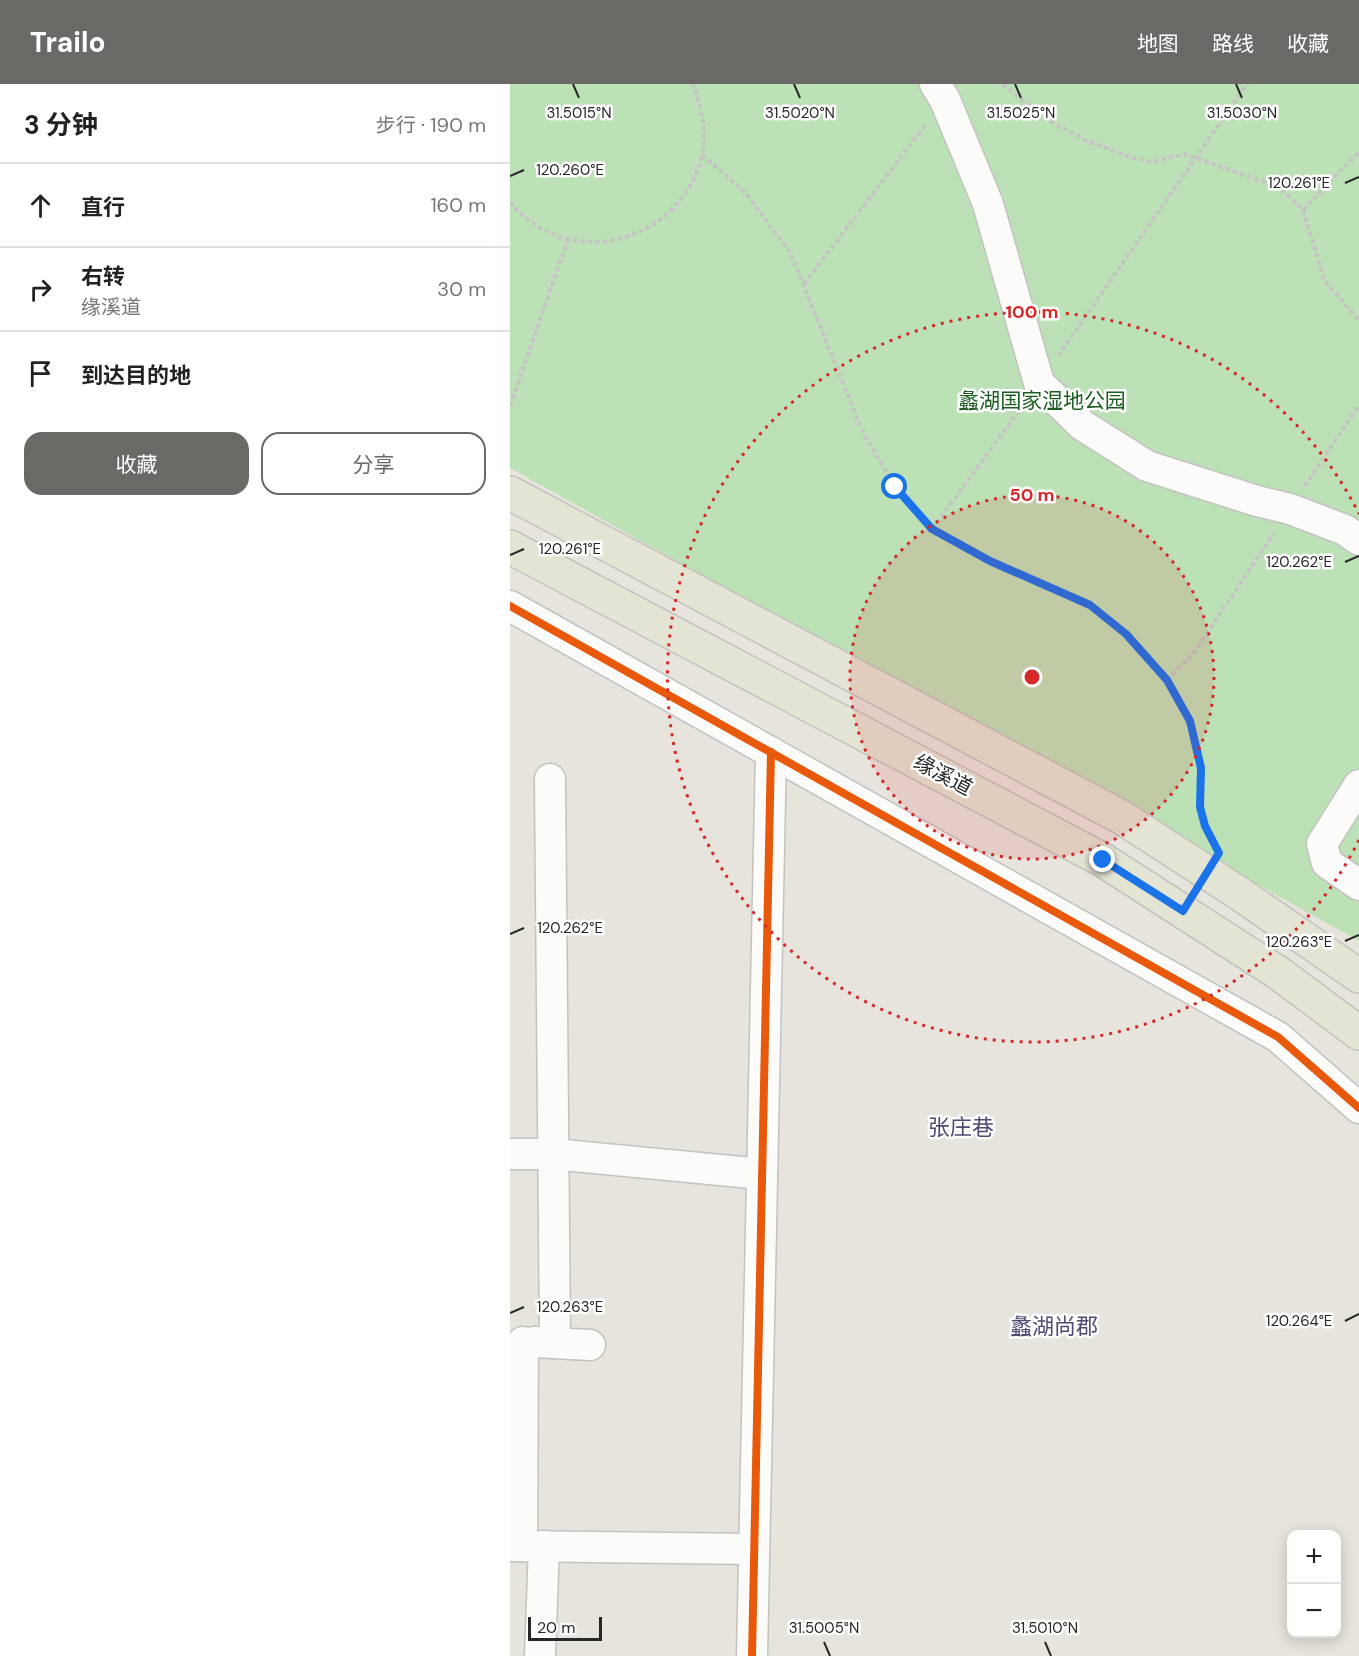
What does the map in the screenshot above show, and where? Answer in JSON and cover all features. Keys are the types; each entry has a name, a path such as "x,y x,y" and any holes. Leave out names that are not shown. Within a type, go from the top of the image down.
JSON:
{"main road":[{"path":"510,493 1121,817 1359,976"},
{"name":"缘溪道","path":"510,547 1103,860 1277,972 1359,1033"}],"street":[{"path":"940,92 988,204 1040,383 1082,425 1147,466 1257,501 1290,509 1346,530 1359,540"},
{"path":"510,606 1278,1037 1359,1108"},
{"path":"752,1656 771,752"},
{"path":"550,779 555,1343"},
{"path":"1359,785 1322,844 1327,863 1359,885"},
{"path":"510,1154 554,1154 762,1174"},
{"path":"540,1656 525,1546 516,1341 590,1345"},
{"path":"525,1546 754,1549"}],"path":[{"path":"510,202 519,213 542,229 568,239 597,242 626,238 652,226 675,207 692,183 702,155 704,121 693,84"},
{"path":"1004,84 1040,115 1085,140 1130,157 1151,162 1184,154 1279,187 1303,210 1324,280 1359,321"},
{"path":"932,529 1040,383 1247,84"},
{"path":"803,284 940,92"},
{"path":"1303,210 1359,152"},
{"path":"702,155 745,192 791,254 862,430 895,487 932,529 990,561 1090,605 1126,634 1167,680 1190,721 1201,768 1200,807 1205,826 1219,853 1207,873"},
{"path":"510,406 568,239"},
{"path":"1167,680 1195,651 1359,405"}],"green space":[{"name":"蠡湖国家湿地公园","path":"510,84 1359,84 1359,941 510,468"}],"cycle path":[{"path":"510,606 1278,1037 1359,1108"},
{"path":"752,1656 771,752"}],"district":[{"name":"张庄巷","path":"961,1127"},
{"name":"蠡湖尚郡","path":"1054,1326"}],"route":[{"path":"895,487 932,529 990,561 1090,605 1126,634 1167,680 1190,721 1201,768 1200,807 1205,826 1219,853 1207,873 1183,911 1103,860"}]}
